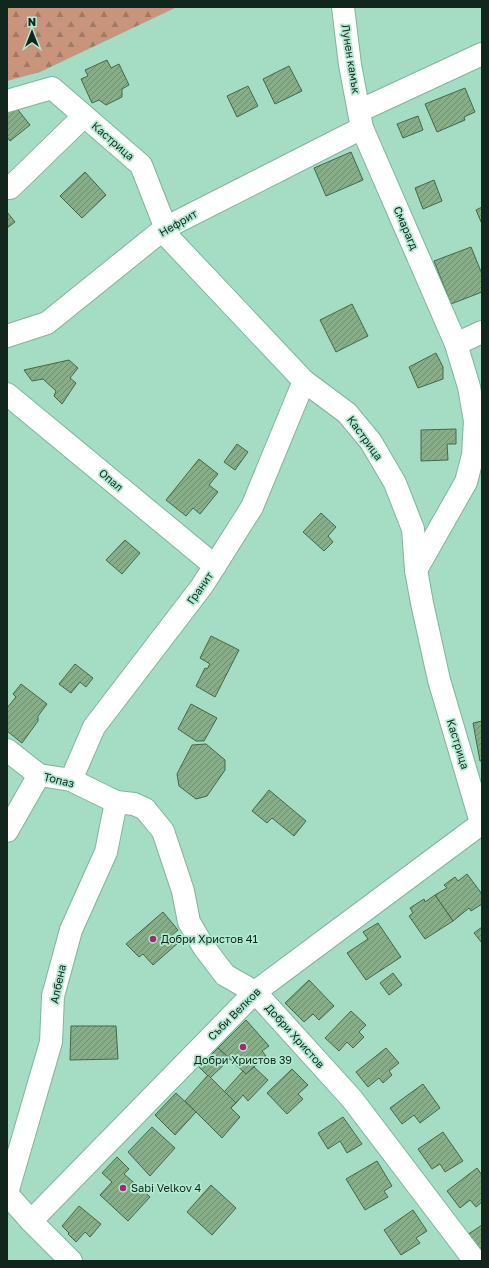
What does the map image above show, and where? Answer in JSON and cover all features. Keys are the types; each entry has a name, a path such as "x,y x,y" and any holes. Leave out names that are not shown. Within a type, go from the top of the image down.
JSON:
{"street":[{"name":"Лунен камък","path":"343,7 350,65 361,120"},
{"name":"Нефрит","path":"7,336 47,323 165,228 482,54"},
{"name":"Кастрица","path":"7,101 52,88 141,165 170,239 304,381 347,412 371,442 395,482 413,529 416,570 439,680 481,824"},
{"path":"7,188 10,188 84,116"},
{"name":"Смарагд","path":"361,120 456,344 469,387 475,421 473,455 466,482 416,570"},
{"path":"456,344 482,332"},
{"name":"Гранит","path":"71,780 94,727 202,586 252,507 304,381"},
{"name":"Опал","path":"7,394 215,566"},
{"name":"Топаз","path":"7,750 39,775 71,780 116,802"},
{"path":"7,831 39,775"},
{"name":"Добри Христов","path":"116,802 134,804 145,809 163,830 183,891 189,922 203,946 225,975 255,992 352,1099 475,1261"},
{"name":"Албена","path":"7,1194 51,1042 53,996 71,930 106,852 116,802"},
{"name":"Съби Велков","path":"31,1221 255,992 481,824"},
{"path":"7,1194 31,1221 71,1261"}],"green space":[{"path":"7,7 177,7 40,72 7,81"}],"building":[{"path":"107,60 111,68 119,64 129,85 122,89 122,97 106,105 99,100 92,103 81,79 88,76 85,70"},
{"path":"289,66 302,91 275,104 263,79"},
{"path":"248,86 258,106 237,117 227,96"},
{"path":"465,88 475,112 464,117 465,120 437,132 425,104"},
{"path":"15,106 30,125 10,141 7,137 7,113"},
{"path":"418,116 423,130 403,138 397,124"},
{"path":"351,152 363,180 326,196 314,168"},
{"path":"85,172 106,195 82,218 60,196"},
{"path":"434,180 442,201 423,209 415,188"},
{"path":"482,207 482,224 476,210"},
{"path":"7,212 15,222 7,228"},
{"path":"471,247 482,274 482,292 451,304 434,261"},
{"path":"352,304 368,336 336,352 320,320"},
{"path":"436,353 443,367 443,379 418,388 409,367"},
{"path":"69,360 78,368 70,378 76,383 62,404 54,396 56,391 43,379 32,381 24,370"},
{"path":"456,429 456,444 447,444 448,460 421,461 421,430"},
{"path":"237,444 248,452 235,470 224,462"},
{"path":"199,459 218,474 209,485 218,492 200,514 193,508 186,516 166,500"},
{"path":"321,513 336,527 328,536 333,542 324,551 303,532"},
{"path":"125,540 140,553 122,574 106,560"},
{"path":"211,636 239,650 215,697 196,686 205,668 207,669 210,664 200,658"},
{"path":"75,664 93,678 86,687 80,682 71,693 59,684"},
{"path":"21,684 47,704 38,716 38,721 22,743 7,731 7,708 16,697 13,694"},
{"path":"191,704 217,718 204,741 196,741 178,729"},
{"path":"482,721 482,761 480,761 473,723"},
{"path":"206,744 225,760 225,770 207,796 196,799 179,786 177,774 192,745"},
{"path":"269,790 306,821 294,836 272,818 267,823 252,811"},
{"path":"467,874 482,894 482,904 471,911 469,908 453,921 435,895 447,888 444,885 455,877 458,881"},
{"path":"435,895 453,921 425,939 409,916 413,913 410,908 424,899 425,902"},
{"name":"Добри Христов 41","path":"163,912 178,930 171,936 178,943 153,965 143,954 139,957 126,944"},
{"path":"378,923 401,957 366,980 347,953 368,939 363,932"},
{"path":"482,927 482,943 474,933"},
{"path":"393,973 402,985 389,995 380,983"},
{"path":"309,980 334,1006 319,1020 313,1014 304,1022 285,1003"},
{"path":"351,1011 366,1025 359,1032 364,1037 353,1048 347,1042 339,1051 325,1038"},
{"name":"Добри Христов 39","path":"246,1020 269,1046 262,1051 266,1056 246,1074 218,1048"},
{"path":"71,1026 116,1026 118,1059 70,1060"},
{"path":"218,1048 230,1059 210,1078 199,1067"},
{"path":"386,1048 399,1063 389,1071 392,1075 383,1083 379,1078 368,1087 356,1072"},
{"path":"254,1067 268,1080 248,1101 243,1095 236,1103 224,1092 243,1071 246,1074"},
{"path":"292,1069 308,1085 298,1094 303,1099 287,1114 267,1093"},
{"path":"208,1075 236,1103 231,1108 240,1117 222,1138 185,1101"},
{"path":"423,1084 440,1108 420,1123 414,1115 402,1124 390,1108"},
{"path":"176,1093 196,1112 175,1135 155,1115"},
{"path":"343,1117 362,1144 347,1153 340,1141 328,1149 318,1133"},
{"path":"152,1127 175,1148 150,1176 128,1152"},
{"path":"443,1132 463,1161 445,1172 440,1164 432,1169 418,1149"},
{"name":"Sabi Velkov 4","path":"117,1157 129,1169 124,1174 150,1197 128,1221 100,1195 112,1182 102,1173"},
{"path":"377,1161 392,1186 384,1191 388,1197 365,1210 346,1179"},
{"path":"477,1168 482,1175 482,1202 476,1207 470,1200 460,1208 447,1191"},
{"path":"211,1185 236,1208 212,1235 187,1212"},
{"path":"79,1206 101,1224 90,1237 85,1232 76,1242 62,1226"},
{"path":"413,1210 427,1231 416,1238 420,1243 401,1255 384,1230"},
{"path":"482,1225 482,1257 467,1235"}],"place":[{"name":"Добри Христов 41","path":"153,939"},
{"name":"Добри Христов 39","path":"243,1047"},
{"name":"Sabi Velkov 4","path":"123,1188"}]}
